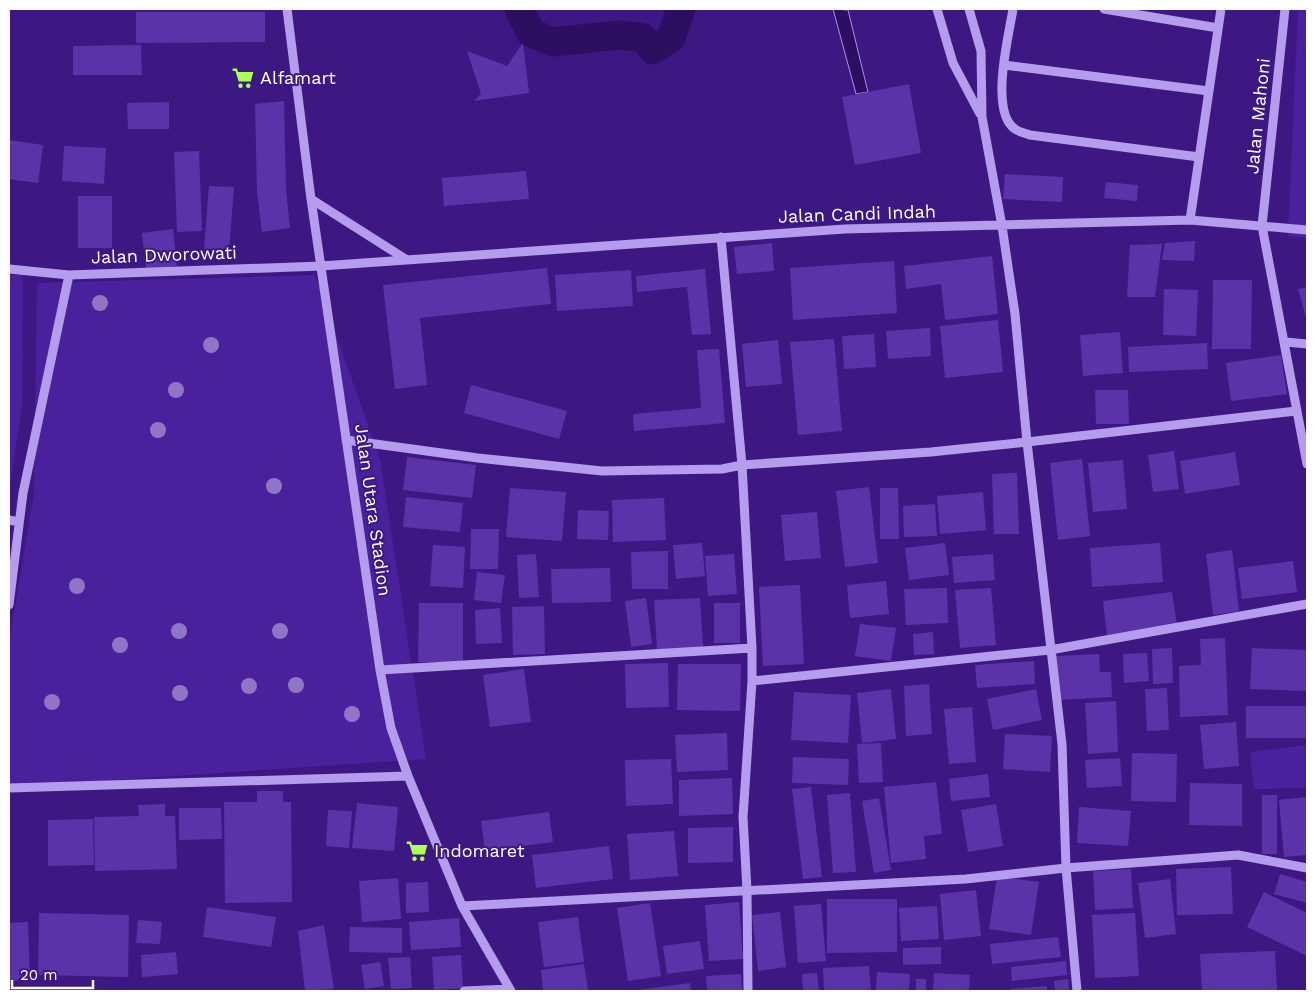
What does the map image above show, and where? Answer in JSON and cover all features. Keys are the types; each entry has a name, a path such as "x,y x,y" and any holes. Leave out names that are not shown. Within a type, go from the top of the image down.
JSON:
{"street":[{"name":"Jalan Utara Stadion","path":"287,9 311,200 380,670 391,728 408,776 462,906 510,990"},
{"path":"937,9 953,63 982,116"},
{"path":"969,9 981,51 982,116 1002,226 1014,314 1062,744 1066,868 1077,991"},
{"path":"1013,9 1000,90 1006,114 1014,129 1030,135 1199,157"},
{"path":"1104,9 1218,28"},
{"path":"1190,220 1221,9"},
{"name":"Jalan Mahoni","path":"1285,9 1262,226 1286,342 1296,412 1307,464"},
{"path":"1004,64 1209,91"},
{"path":"311,200 408,260"},
{"name":"Jalan Candi Indah","path":"321,266 845,229 1190,220 1307,230"},
{"path":"721,237 742,465 752,648 752,681 743,817 747,890 748,991"},
{"name":"Jalan Dworowati","path":"9,269 69,275 321,266"},
{"path":"9,605 25,483 69,275"},
{"path":"1286,342 1307,344"},
{"path":"346,440 478,458 602,471 722,469 742,465 932,452 1296,412"},
{"path":"9,520 19,522"},
{"path":"752,681 1050,650 1307,604"},
{"path":"380,670 752,648"},
{"path":"9,788 408,776"},
{"path":"462,906 966,879 1066,868 1238,855 1307,868"},
{"path":"464,991 510,990"}],"shaded area":[{"path":"833,9 848,10 868,92 856,94"},
{"path":"1298,9 1307,9 1307,238 1288,236"},
{"path":"9,275 23,275 22,405 9,491"},
{"path":"315,275 380,459 426,759 9,787 9,642 34,493 37,283"},
{"path":"1307,745 1307,788 1254,789 1250,752"}],"building":[{"path":"136,12 265,12 265,42 136,43"},
{"path":"523,43 529,93 474,101 481,94 467,51 507,66"},
{"path":"141,45 142,75 73,75 73,46"},
{"path":"909,84 921,153 855,165 842,97"},
{"path":"284,101 286,189 290,228 262,232 257,192 255,104"},
{"path":"169,102 169,129 128,129 127,103"},
{"path":"9,140 43,145 38,183 9,179"},
{"path":"64,146 106,148 104,184 62,181"},
{"path":"199,151 202,231 177,232 174,152"},
{"path":"526,171 529,199 444,206 442,178"},
{"path":"1005,174 1063,177 1062,202 1003,199"},
{"path":"1106,182 1138,185 1137,201 1104,198"},
{"path":"209,186 234,187 229,251 204,249"},
{"path":"78,196 112,196 112,248 78,248"},
{"path":"173,229 177,266 146,269 142,233"},
{"path":"1195,241 1194,261 1162,260 1165,243"},
{"path":"772,243 774,271 737,274 734,247"},
{"path":"1162,244 1155,297 1127,297 1130,245"},
{"path":"992,256 998,314 945,320 941,284 906,289 904,266"},
{"path":"894,261 897,313 793,320 790,268"},
{"path":"547,268 551,304 420,318 427,385 395,389 383,285"},
{"path":"705,269 711,334 692,335 687,287 637,292 636,276"},
{"path":"631,270 633,306 557,311 555,275"},
{"path":"1213,280 1252,280 1251,349 1212,349"},
{"path":"1307,287 1307,321 1298,289"},
{"path":"1164,289 1198,290 1196,336 1163,335"},
{"path":"998,320 1003,372 945,378 940,326"},
{"path":"930,328 931,356 888,359 886,331"},
{"path":"1120,332 1123,373 1083,376 1080,335"},
{"path":"874,334 876,367 844,369 842,336"},
{"path":"834,339 842,431 798,435 790,342"},
{"path":"778,340 782,384 746,387 742,344"},
{"path":"1207,343 1208,369 1129,372 1128,347"},
{"path":"719,349 725,423 634,431 633,414 701,408 697,350"},
{"path":"1281,355 1287,394 1231,401 1226,363"},
{"path":"471,385 567,411 559,439 464,413"},
{"path":"1095,390 1128,390 1129,424 1096,424"},
{"path":"1174,451 1179,489 1153,492 1148,455"},
{"path":"1235,452 1240,485 1185,494 1180,461"},
{"path":"407,457 476,465 472,498 403,490"},
{"path":"1082,459 1090,536 1058,540 1050,463"},
{"path":"1123,460 1127,509 1093,512 1088,463"},
{"path":"1017,473 1019,534 994,534 992,474"},
{"path":"869,487 878,563 845,567 836,491"},
{"path":"510,488 566,492 562,541 506,537"},
{"path":"880,488 898,488 899,539 880,539"},
{"path":"983,492 986,530 940,534 937,496"},
{"path":"406,497 463,503 460,532 403,527"},
{"path":"664,498 666,540 613,542 612,500"},
{"path":"935,504 937,536 904,537 903,506"},
{"path":"578,510 609,511 608,540 577,539"},
{"path":"817,512 821,558 785,561 781,515"},
{"path":"471,529 499,529 498,569 470,569"},
{"path":"702,543 705,576 676,579 673,545"},
{"path":"945,543 949,575 909,580 905,548"},
{"path":"1160,543 1163,582 1092,587 1090,548"},
{"path":"433,545 465,547 463,588 430,586"},
{"path":"1232,550 1239,611 1213,615 1206,554"},
{"path":"668,551 668,589 632,589 631,552"},
{"path":"536,554 539,597 519,598 517,555"},
{"path":"734,554 737,594 708,596 705,556"},
{"path":"993,554 995,580 954,583 952,557"},
{"path":"1293,561 1297,592 1242,599 1238,568"},
{"path":"610,568 611,602 552,603 551,569"},
{"path":"477,572 505,575 501,603 474,600"},
{"path":"886,581 889,614 850,618 847,585"},
{"path":"800,585 804,664 763,666 759,587"},
{"path":"947,588 948,623 906,625 904,589"},
{"path":"991,588 996,645 960,648 955,590"},
{"path":"1172,592 1177,625 1107,635 1103,601"},
{"path":"646,598 652,644 631,647 625,601"},
{"path":"700,598 703,647 657,650 654,600"},
{"path":"419,603 463,603 463,662 418,662"},
{"path":"714,603 740,603 740,643 714,643"},
{"path":"544,606 545,654 513,655 512,607"},
{"path":"500,608 502,643 476,644 475,610"},
{"path":"860,624 896,628 891,661 855,656"},
{"path":"933,632 934,654 914,655 913,634"},
{"path":"1225,638 1228,715 1180,717 1179,666 1201,665 1200,639"},
{"path":"1172,648 1173,683 1153,684 1152,649"},
{"path":"1252,648 1307,650 1307,691 1250,689"},
{"path":"1147,653 1149,681 1124,683 1123,654"},
{"path":"1099,654 1100,672 1111,672 1112,697 1058,700 1055,656"},
{"path":"1034,661 1035,684 977,688 975,665"},
{"path":"668,663 669,707 626,708 625,664"},
{"path":"678,664 741,664 740,711 677,710"},
{"path":"524,669 531,722 490,727 483,675"},
{"path":"929,684 932,734 906,736 904,686"},
{"path":"1167,688 1169,730 1147,731 1145,689"},
{"path":"891,689 896,739 862,743 857,693"},
{"path":"1036,689 1042,720 993,730 987,699"},
{"path":"794,692 851,695 848,743 791,740"},
{"path":"1116,701 1118,752 1088,754 1085,703"},
{"path":"1246,706 1307,706 1307,738 1246,738"},
{"path":"972,707 976,762 949,764 944,709"},
{"path":"1236,722 1239,766 1204,769 1200,725"},
{"path":"727,733 728,770 677,772 675,735"},
{"path":"1005,734 1052,736 1050,772 1003,769"},
{"path":"881,743 883,782 859,783 857,744"},
{"path":"1132,753 1177,754 1176,802 1131,801"},
{"path":"793,757 849,759 848,785 792,783"},
{"path":"1120,758 1122,786 1087,788 1085,760"},
{"path":"671,759 673,804 626,806 625,760"},
{"path":"988,774 990,797 951,801 949,779"},
{"path":"732,778 733,814 679,816 679,780"},
{"path":"936,782 942,834 924,836 926,859 891,863 884,787"},
{"path":"1190,783 1242,784 1242,826 1189,825"},
{"path":"811,787 822,877 803,879 792,789"},
{"path":"257,791 283,791 283,802 291,802 292,902 225,903 224,802 257,802"},
{"path":"850,793 856,872 833,873 827,795"},
{"path":"1262,795 1277,795 1277,854 1262,854"},
{"path":"1307,797 1307,855 1284,857 1279,800"},
{"path":"879,798 891,870 874,873 862,801"},
{"path":"357,803 398,807 394,851 352,848"},
{"path":"165,804 165,816 175,816 177,869 95,871 94,817 139,816 138,805"},
{"path":"996,804 1003,846 968,852 961,810"},
{"path":"1079,807 1131,811 1128,846 1077,843"},
{"path":"179,808 221,808 222,839 179,840"},
{"path":"328,810 352,811 349,848 326,846"},
{"path":"549,812 553,842 485,851 481,821"},
{"path":"93,819 94,865 48,866 48,820"},
{"path":"733,827 733,862 688,863 688,828"},
{"path":"674,831 678,876 630,880 627,834"},
{"path":"609,846 613,879 536,888 532,855"},
{"path":"1231,867 1233,914 1177,915 1176,869"},
{"path":"1131,869 1133,908 1095,910 1093,871"},
{"path":"1280,874 1307,882 1307,903 1274,894"},
{"path":"997,876 1039,882 1031,935 989,929"},
{"path":"398,878 401,919 362,922 359,881"},
{"path":"1170,879 1176,934 1145,938 1138,883"},
{"path":"428,882 429,912 406,913 406,883"},
{"path":"976,890 981,936 944,940 940,894"},
{"path":"1264,892 1307,913 1307,956 1247,927"},
{"path":"827,899 897,899 897,952 827,953"},
{"path":"739,902 743,959 709,961 705,905"},
{"path":"650,903 661,976 628,981 617,908"},
{"path":"821,904 826,961 798,963 794,906"},
{"path":"937,906 939,939 901,941 899,908"},
{"path":"207,907 276,917 271,947 203,937"},
{"path":"780,912 786,967 758,971 752,915"},
{"path":"39,913 129,915 128,977 38,975"},
{"path":"1135,913 1139,976 1095,978 1092,915"},
{"path":"578,917 584,962 544,967 538,922"},
{"path":"459,918 461,947 411,950 409,922"},
{"path":"138,920 162,922 160,944 136,943"},
{"path":"28,922 30,980 9,981 9,923"},
{"path":"324,925 334,989 305,991 298,931"},
{"path":"350,927 402,928 402,953 349,952"},
{"path":"1058,937 1061,957 992,964 990,944"},
{"path":"700,941 704,969 667,974 663,946"},
{"path":"941,947 941,964 903,965 903,948"},
{"path":"1275,951 1277,991 1202,991 1200,954"},
{"path":"176,952 178,974 142,977 141,955"},
{"path":"461,955 463,988 434,990 432,957"},
{"path":"410,957 412,988 391,989 388,958"},
{"path":"1066,961 1067,975 1012,981 1011,967"},
{"path":"380,962 384,986 365,989 361,965"},
{"path":"584,964 588,990 543,991 541,970"},
{"path":"869,966 871,991 824,991 823,968"},
{"path":"877,972 910,974 909,991 876,990"},
{"path":"817,973 819,991 803,991 802,974"},
{"path":"934,973 970,975 969,991 933,991"},
{"path":"741,974 742,991 707,991 706,976"},
{"path":"916,979 926,979 926,991 916,991"},
{"path":"1068,979 1069,991 1055,991 1054,981"},
{"path":"690,983 691,991 638,991 638,990"},
{"path":"1047,986 1047,991 1010,991 1010,989"}],"waterway":[{"path":"519,9 531,33 553,42 618,35 643,38 653,50 671,38 681,9"}],"place":[{"name":"Alfamart","path":"243,78"},
{"name":"Indomaret","path":"417,851"}]}
